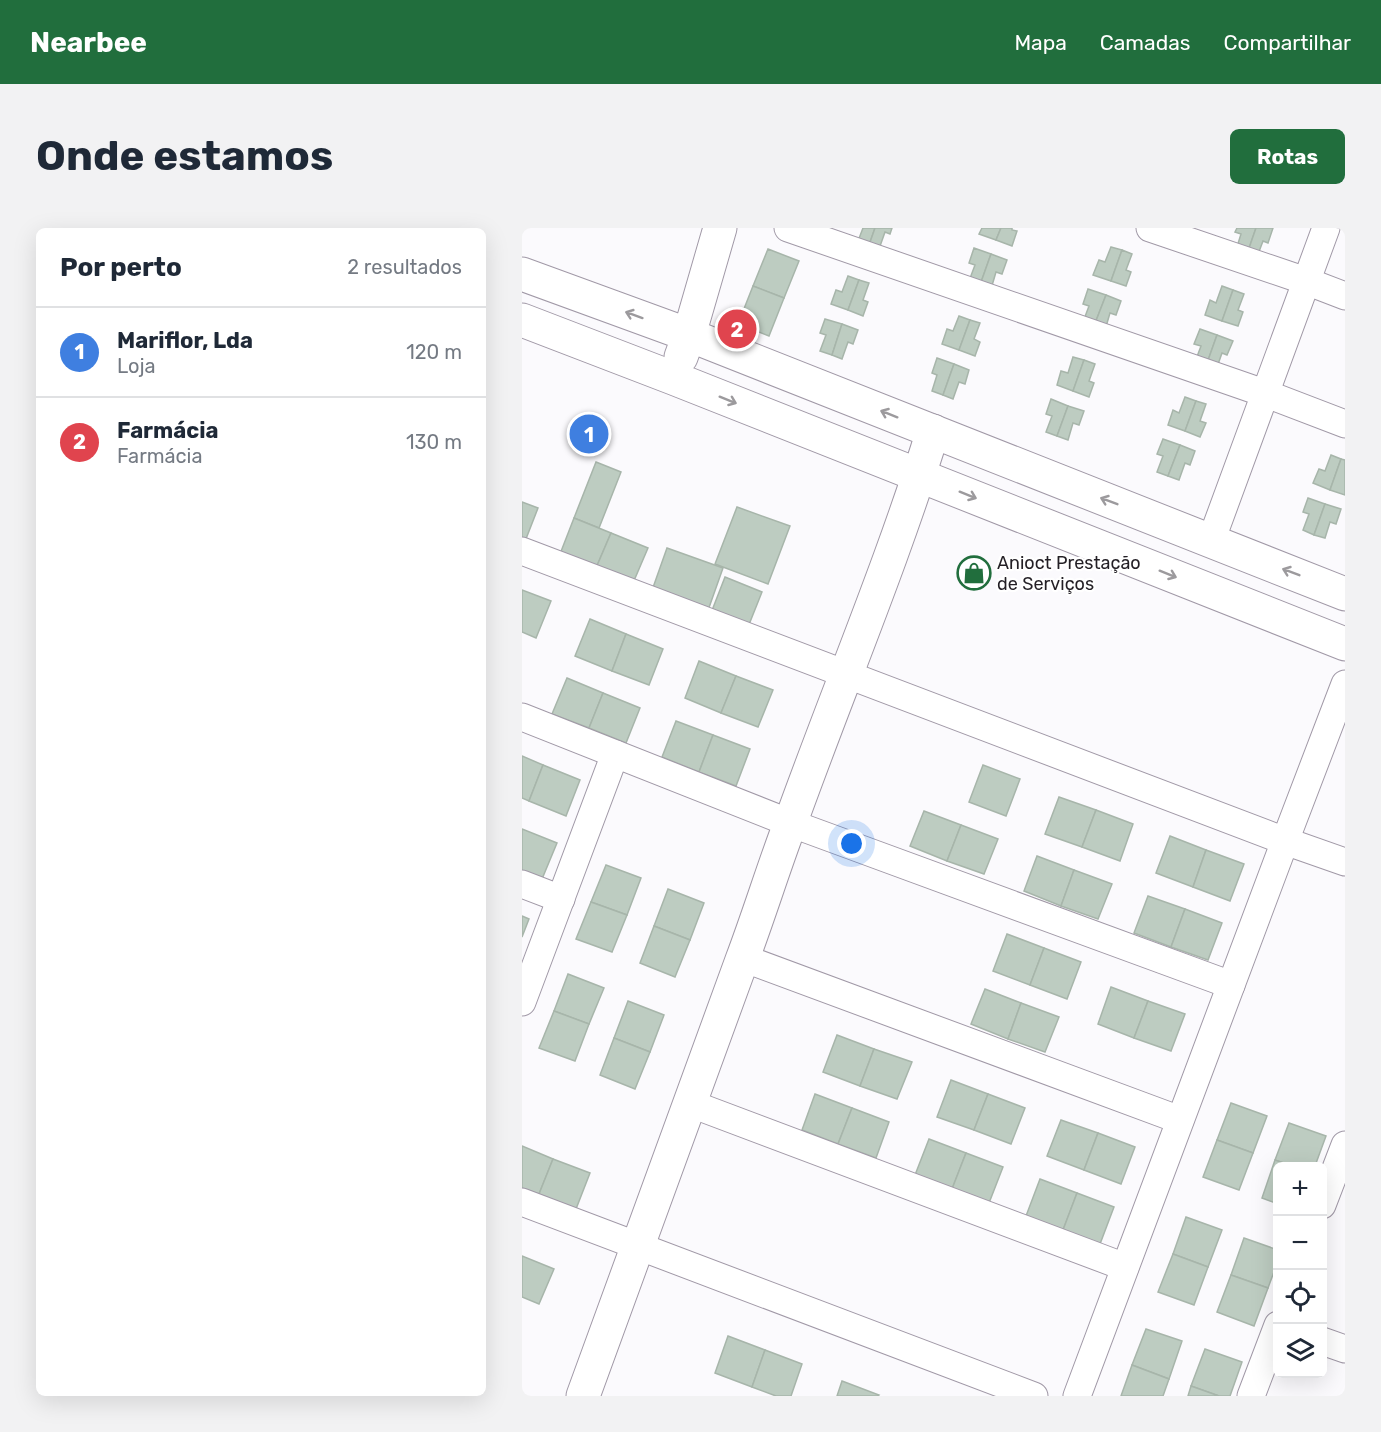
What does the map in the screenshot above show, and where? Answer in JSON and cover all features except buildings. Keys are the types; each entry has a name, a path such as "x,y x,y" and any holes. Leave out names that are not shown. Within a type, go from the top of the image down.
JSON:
{"street":[{"path":"673,378 689,335 720,228"},
{"path":"788,228 1264,393 1345,424"},
{"path":"1150,228 1345,296"},
{"path":"1211,541 1326,228"},
{"path":"522,274 689,335 1345,594"},
{"path":"522,320 1345,644"},
{"path":"583,1396 790,823 919,476 933,431"},
{"path":"522,551 1285,841 1345,861"},
{"path":"1077,1396 1345,684"},
{"path":"522,717 790,823 1231,985"},
{"path":"522,1002 615,754"},
{"path":"522,884 561,899"},
{"path":"743,958 1180,1120"},
{"path":"689,1103 1125,1267"},
{"path":"1332,1197 1345,1145"},
{"path":"522,1202 1034,1396"},
{"path":"1251,1396 1273,1338"},
{"path":"1327,1342 1345,1349"}],"place":[{"name":"Farmácia","path":"737,329"},
{"name":"Mariflor, Lda","path":"589,434"},
{"name":"Anioct Prestação de Serviços","path":"974,573"}]}
